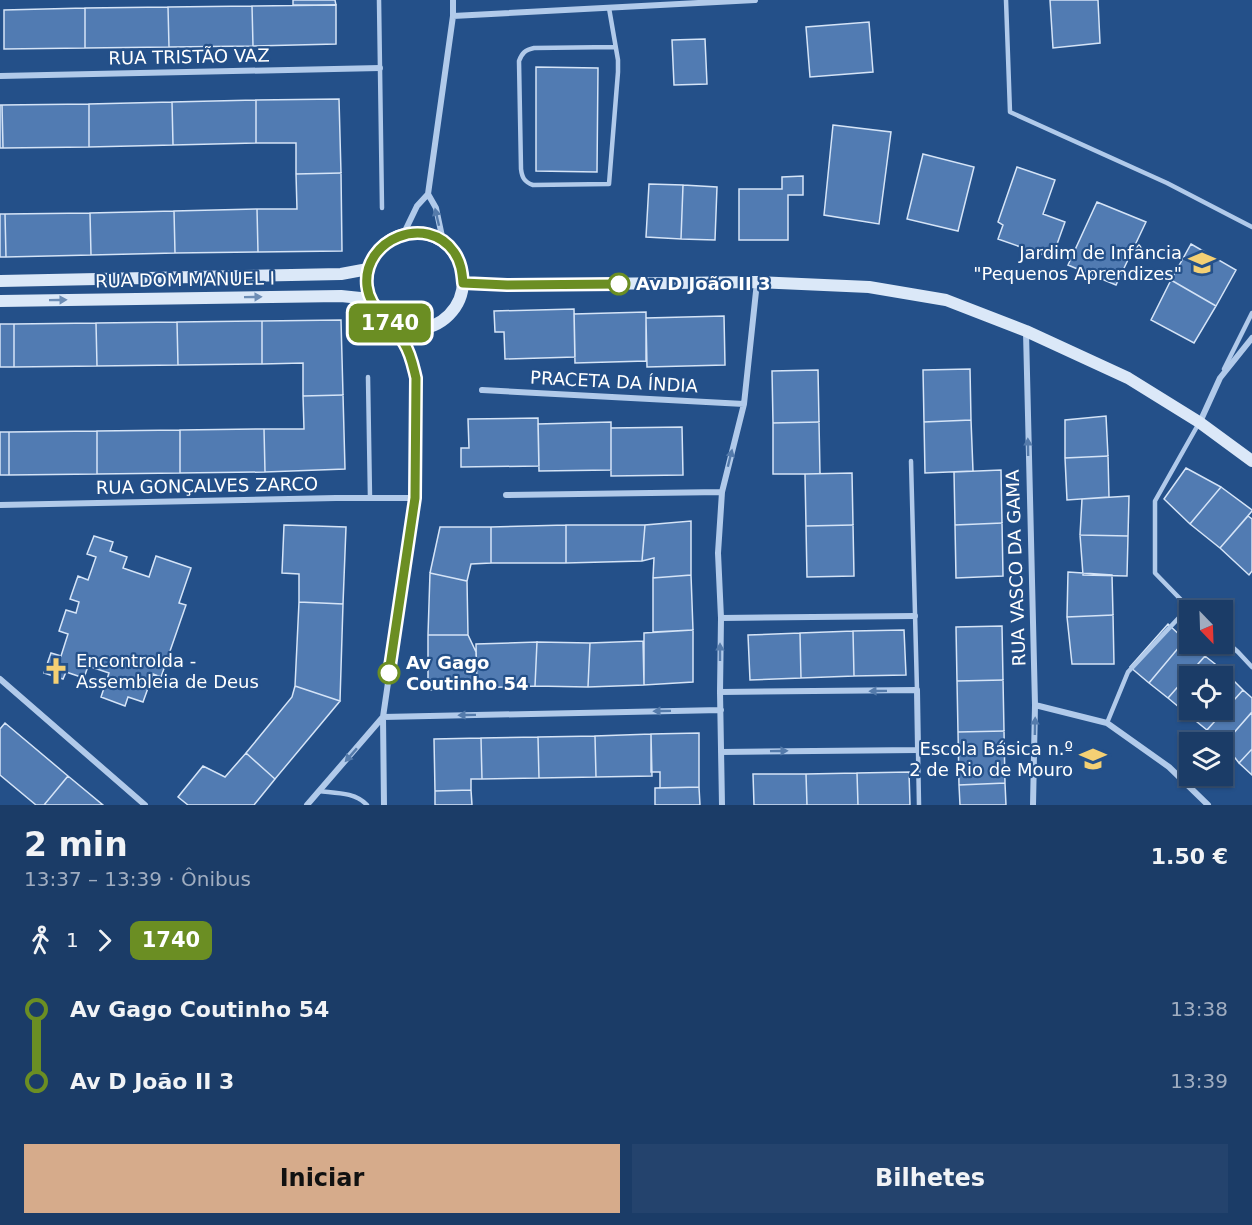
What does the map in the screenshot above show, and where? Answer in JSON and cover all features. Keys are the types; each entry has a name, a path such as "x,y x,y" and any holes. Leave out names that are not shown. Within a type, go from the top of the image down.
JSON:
{"street":[{"path":"403,235 417,206 428,194 453,16 453,0"},
{"path":"453,16 755,0"},
{"name":"RUA TRISTÃO VAZ","path":"0,76 380,68"},
{"path":"428,194 436,208 443,241"},
{"path":"414,232 429,234 443,241 454,252 461,266 463,283 461,296 454,309 443,320 429,327 402,328 388,320 377,311 370,299 367,285 368,269 374,255 385,243 414,232"},
{"name":"RUA DOM MANUEL I","path":"0,281 341,274 368,269"},
{"path":"463,283 507,285 757,282 869,287 946,300 1026,331 1128,378 1199,422 1252,461"},
{"path":"722,805 721,618 718,553 722,492 744,404 757,282"},
{"name":"RUA DOM MANUEL I","path":"0,301 341,296 370,299"},
{"path":"384,805 383,717 415,498 416,378 405,344 388,320"},
{"name":"RUA VASCO DA GAMA","path":"1026,331 1035,705 1033,805"},
{"path":"1199,422 1220,378 1252,338"},
{"name":"PRACETA DA ÍNDIA","path":"482,390 744,404"},
{"path":"506,495 722,492"},
{"name":"RUA GONÇALVES ZARCO","path":"0,505 415,498"},
{"path":"721,618 915,616"},
{"path":"0,679 146,805"},
{"path":"720,692 917,690 918,750 721,752"},
{"path":"1035,705 1107,723 1169,767 1208,805"},
{"path":"307,805 383,717 721,710"}],"lane":[{"path":"379,0 382,208"},
{"path":"1006,0 1010,112 1167,183 1252,227"},
{"path":"609,8 615,47 618,72 609,184 533,185 528,183 521,175 519,61 521,56 524,52 534,48 615,47"},
{"path":"1220,378 1252,313"},
{"path":"368,377 370,498"},
{"path":"1181,600 1155,573 1155,501 1199,422"},
{"path":"911,460 917,690"},
{"path":"1107,723 1128,672 1179,620"},
{"path":"1233,647 1252,667"},
{"path":"918,750 919,805"},
{"path":"319,791 345,793 367,805"}],"building":[{"path":"293,0 335,0 336,5 293,5"},
{"path":"1050,0 1098,0 1100,43 1053,48"},
{"path":"336,5 336,44 253,46 252,6"},
{"path":"252,6 253,46 169,47 168,7"},
{"path":"168,7 169,47 85,48 85,8"},
{"path":"85,8 85,48 4,49 4,10"},
{"path":"869,22 873,72 810,77 806,27"},
{"path":"705,39 707,84 674,85 672,40"},
{"path":"536,67 598,68 597,172 536,171"},
{"path":"339,99 341,173 296,174 296,143 256,143 256,100"},
{"path":"256,100 256,143 173,145 172,102"},
{"path":"172,102 173,145 89,147 89,104"},
{"path":"89,104 89,147 3,148 2,105"},
{"path":"0,105 2,105 3,148 0,148"},
{"path":"833,125 891,132 879,224 824,215"},
{"path":"923,154 974,167 958,231 907,219"},
{"path":"1017,167 1055,180 1043,214 1065,222 1052,258 998,239 1003,225 998,222"},
{"path":"341,173 342,251 258,252 257,209 297,209 296,174"},
{"path":"803,176 803,195 788,195 788,240 739,240 739,189 782,189 782,177"},
{"path":"649,184 683,185 681,239 646,237"},
{"path":"683,185 717,187 715,240 681,239"},
{"path":"1097,202 1146,222 1116,285 1068,265"},
{"path":"257,209 258,252 175,253 174,211"},
{"path":"174,211 175,253 91,255 90,213"},
{"path":"90,213 91,255 6,257 5,214"},
{"path":"0,214 5,214 6,257 0,257"},
{"path":"1191,244 1236,270 1216,306 1171,280"},
{"path":"1171,280 1216,306 1194,343 1151,320"},
{"path":"574,309 575,357 505,359 504,332 495,332 494,311"},
{"path":"646,312 646,361 575,363 574,314"},
{"path":"724,316 725,365 647,367 646,318"},
{"path":"341,320 343,395 303,396 303,363 262,364 262,321"},
{"path":"262,321 262,364 178,365 177,322"},
{"path":"177,322 178,365 97,366 96,323"},
{"path":"96,323 97,366 14,367 14,324"},
{"path":"0,324 14,324 14,367 0,367"},
{"path":"970,369 971,420 924,422 923,370"},
{"path":"818,370 819,422 773,423 772,371"},
{"path":"343,395 345,469 265,472 264,429 304,429 303,396"},
{"path":"1106,416 1108,456 1065,458 1065,420"},
{"path":"538,418 539,466 461,467 461,448 469,448 468,419"},
{"path":"971,420 973,471 925,473 924,422"},
{"path":"611,422 611,470 539,471 538,424"},
{"path":"819,422 820,474 773,474 773,423"},
{"path":"682,427 683,475 611,476 611,428"},
{"path":"264,429 265,472 180,473 180,430"},
{"path":"180,430 180,473 97,474 97,431"},
{"path":"97,431 97,474 9,475 9,432"},
{"path":"0,432 9,432 9,475 0,475"},
{"path":"1108,456 1109,497 1067,500 1065,458"},
{"path":"1186,468 1221,487 1190,524 1164,499"},
{"path":"1001,470 1002,523 955,525 954,472"},
{"path":"852,473 853,525 806,526 805,474"},
{"path":"1221,487 1252,511 1220,548 1190,524"},
{"path":"1129,496 1128,536 1080,535 1082,499"},
{"path":"1248,516 1252,519 1252,571 1249,575 1220,548"},
{"path":"691,521 691,575 653,578 654,558 642,561 645,525"},
{"path":"1002,523 1003,576 956,578 955,525"},
{"path":"284,525 346,527 343,604 299,602 299,574 282,573"},
{"path":"566,525 645,525 642,561 566,563"},
{"path":"566,525 566,563 491,563 491,527"},
{"path":"853,525 854,576 807,577 806,526"},
{"path":"440,527 491,527 491,563 471,564 467,581 430,573"},
{"path":"1080,535 1128,536 1127,576 1083,575"},
{"path":"94,536 113,542 110,551 127,557 123,568 149,577 156,556 191,568 179,603 186,605 161,677 153,674 143,702 128,697 125,706 101,697 109,673 88,666 84,678 66,672 63,679 44,673 51,653 61,656 68,634 59,631 66,610 76,613 79,602 70,599 78,576 88,580 96,557 87,554"},
{"path":"1068,572 1112,575 1113,615 1067,617"},
{"path":"430,573 467,581 468,635 428,635"},
{"path":"691,575 693,630 653,632 653,578"},
{"path":"299,602 343,604 340,701 295,686"},
{"path":"1113,615 1114,664 1072,664 1067,617"},
{"path":"1168,624 1179,634 1179,647 1149,683 1130,667"},
{"path":"1002,626 1003,680 957,681 956,627"},
{"path":"693,630 693,682 644,685 644,633"},
{"path":"904,630 906,675 854,676 853,631"},
{"path":"853,631 854,676 801,678 800,633"},
{"path":"800,633 801,678 750,680 748,635"},
{"path":"428,635 468,635 476,652 477,688 428,690"},
{"path":"643,641 644,685 588,687 590,643"},
{"path":"537,642 535,686 477,688 476,644"},
{"path":"537,642 590,643 588,687 535,686"},
{"path":"1179,647 1179,654 1202,654 1205,656 1196,666 1179,666 1179,686 1168,698 1149,683"},
{"path":"1205,656 1218,666 1196,666"},
{"path":"1003,680 1004,731 958,732 957,681"},
{"path":"1233,680 1243,690 1233,701"},
{"path":"295,686 340,701 275,779 246,753 292,697"},
{"path":"1179,686 1179,707 1168,698"},
{"path":"1243,690 1252,698 1252,712 1233,734 1207,730 1216,720 1233,720 1233,701"},
{"path":"1252,712 1252,749 1239,763 1233,755 1233,734"},
{"path":"1195,720 1216,720 1207,730"},
{"path":"5,723 68,776 44,805 36,805 0,775 0,729"},
{"path":"1004,731 1005,783 959,785 958,732"},
{"path":"699,733 699,787 660,788 660,772 651,772 651,734"},
{"path":"651,734 652,776 596,777 595,736"},
{"path":"595,736 596,777 539,778 538,737"},
{"path":"538,737 539,778 482,779 481,738"},
{"path":"481,738 482,779 471,779 471,790 435,791 434,739"},
{"path":"1252,749 1252,775 1239,763"},
{"path":"246,753 275,779 254,805 188,805 178,797 203,766 225,777"},
{"path":"909,772 910,805 858,805 857,773"},
{"path":"857,773 858,805 807,805 806,774"},
{"path":"753,774 806,774 807,805 754,805"},
{"path":"68,776 103,805 44,805"},
{"path":"1005,783 1006,805 960,805 959,785"},
{"path":"699,787 700,805 655,805 655,788"},
{"path":"471,790 472,805 435,805 435,791"}],"bus line":[{"name":"1740","path":"389,673 415,498 416,378 405,344 388,320 377,311 370,299 367,285 368,269 374,255 385,243 414,232 429,234 443,241 454,252 461,266 463,283 619,284"}],"place":[{"name":"Jardim de Infância \"Pequenos Aprendizes\"","path":"1202,263"},
{"name":"Av D João II 3","path":"619,284"},
{"name":"EncontroIda - Assembleia de Deus","path":"56,671"},
{"name":"Av Gago Coutinho 54","path":"389,673"},
{"name":"Escola Básica n.º 2 de Rio de Mouro","path":"1093,759"}]}
